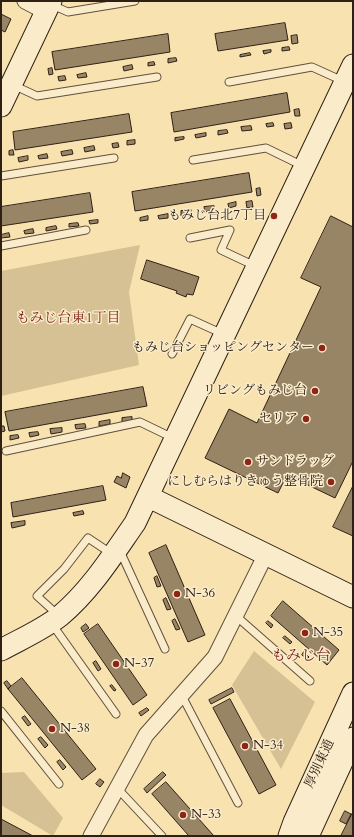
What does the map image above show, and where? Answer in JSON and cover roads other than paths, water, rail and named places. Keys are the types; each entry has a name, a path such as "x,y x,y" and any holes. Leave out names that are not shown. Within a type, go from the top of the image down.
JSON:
{"street":[{"path":"1,106 49,5 25,1"},
{"path":"1,650 55,619 98,578 135,523 149,497 349,74"},
{"path":"149,497 353,597"},
{"path":"91,836 146,735 181,694 215,658 266,554"},
{"name":"厚別東通","path":"290,836 294,822 353,693"},
{"name":"厚別東通","path":"308,836 353,738"}],"lane":[{"path":"49,5 68,12 135,1"},
{"path":"229,82 312,67 349,74"},
{"path":"11,84 37,96 157,77"},
{"path":"193,160 266,148 305,167"},
{"path":"1,176 114,158"},
{"path":"1,246 86,230"},
{"path":"190,238 230,230 221,250 257,267"},
{"path":"172,354 190,319 225,335"},
{"path":"6,451 140,422 176,439"},
{"path":"116,714 55,619 37,596 64,569 88,538 116,551 165,649"},
{"path":"236,616 310,681"},
{"path":"181,694 238,803"},
{"path":"1,711 59,784"},
{"path":"117,788 162,836"}],"place":[{"name":"もみじ台北7丁目","path":"274,216"},
{"name":"もみじ台ショッピングセンター","path":"322,348"},
{"name":"リビングもみじ台","path":"315,391"},
{"name":"セリア","path":"306,419"},
{"name":"サンドラッグ","path":"248,462"},
{"name":"にしむらはりきゅう整骨院","path":"331,482"},
{"name":"N-36","path":"177,594"},
{"name":"N-35","path":"305,633"},
{"name":"N-37","path":"116,664"},
{"name":"N-38","path":"52,729"},
{"name":"N-34","path":"245,746"},
{"name":"N-33","path":"183,815"}],"district":[{"name":"もみじ台東1丁目","path":"68,319"},
{"name":"もみじ台","path":"301,657"}]}
